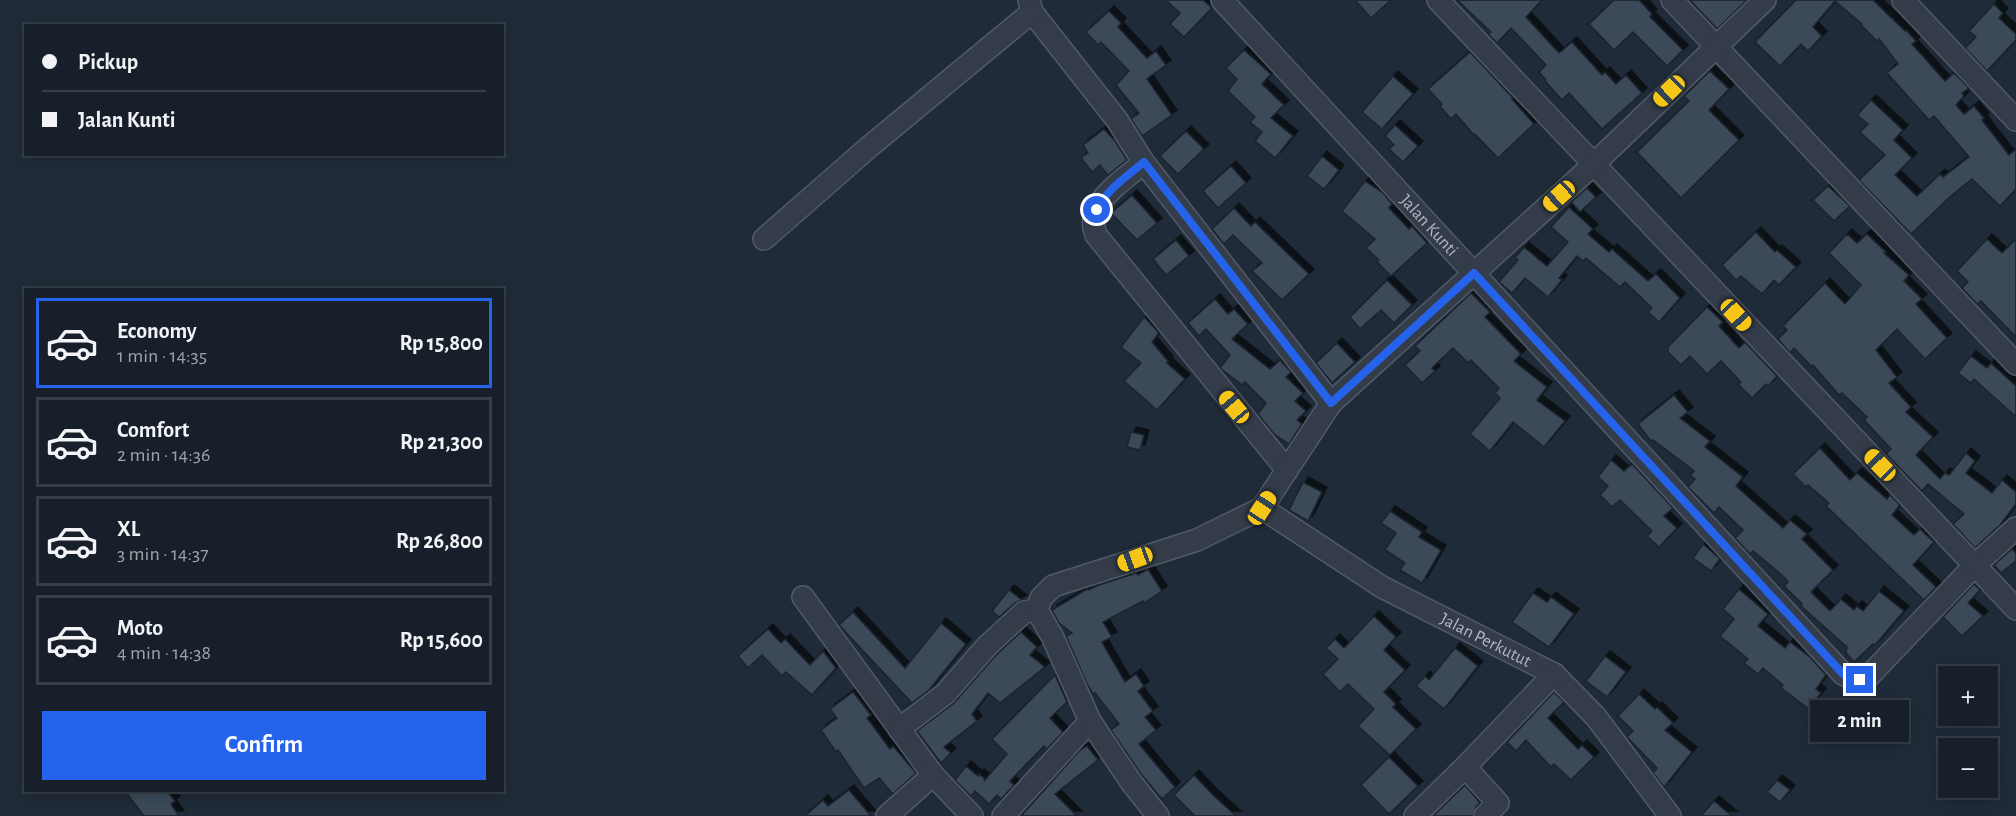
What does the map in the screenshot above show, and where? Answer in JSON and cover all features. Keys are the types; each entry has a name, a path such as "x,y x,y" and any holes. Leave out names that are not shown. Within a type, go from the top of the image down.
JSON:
{"street":[{"name":"Jalan Kunti","path":"1222,0 1843,674 1860,680 1868,677 1975,565"},
{"path":"1438,0 2016,609"},
{"path":"1672,0 2016,364"},
{"path":"1036,610 1041,598 1053,586 1197,540 1262,508 1331,403 1593,165 1765,0"},
{"path":"1903,0 2016,120"},
{"path":"764,239 1030,6 1117,120 1144,162 1331,403"},
{"path":"1144,162 1102,200 1095,220 1096,236 1287,470"},
{"name":"Jalan Perkutut","path":"1262,508 1382,587 1554,674 1596,717 1670,816"},
{"path":"1975,565 2016,528"},
{"path":"803,597 933,775 972,816"},
{"path":"1036,610 1053,638 1090,721 1131,782 1158,816"},
{"path":"899,729 945,694 987,646 1024,612 1036,610"},
{"path":"1415,816 1554,674"},
{"path":"1003,816 1090,721"},
{"path":"1465,767 1498,803 1485,816"},
{"path":"887,816 933,775"}],"building":[{"path":"1166,0 1203,0 1212,8 1184,37 1170,24 1180,13"},
{"path":"1355,0 1391,0 1371,18"},
{"path":"1457,0 1542,0 1526,17 1559,53 1572,42 1602,75 1605,72 1616,84 1626,75 1642,93 1602,129 1569,93 1562,100 1539,72 1546,65 1511,28 1497,43 1488,34 1491,32"},
{"path":"1614,0 1639,0 1652,14 1650,17 1683,50 1667,66 1633,32 1614,50 1589,24"},
{"path":"1690,0 1747,0 1717,29"},
{"path":"1796,0 1873,0 1916,41 1912,44 1945,81 1954,73 1969,88 1962,93 1964,96 1956,105 1964,114 1974,106 2009,155 2016,149 2016,189 2000,206 1972,179 1911,234 1859,180 1885,155 1860,132 1868,124 1857,115 1871,100 1903,130 1894,140 1912,158 1895,175 1917,196 1940,174 1943,177 1969,157 1934,116 1929,120 1887,73 1898,64 1879,39 1877,41 1862,24 1835,1 1813,27 1822,36 1808,51 1801,44 1780,66 1755,42"},
{"path":"1994,4 2003,13 1999,18 2016,34 2016,40 1987,71 1965,48 1976,37 1969,31"},
{"path":"1109,11 1121,23 1118,27 1147,58 1156,51 1166,65 1147,79 1172,115 1142,136 1131,119 1139,113 1116,85 1129,71 1101,42 1098,45 1086,32"},
{"path":"1244,50 1271,74 1262,84 1284,105 1271,118 1293,136 1275,158 1255,141 1262,132 1250,122 1255,117 1228,91 1237,79 1226,68"},
{"path":"1470,52 1534,124 1498,158 1456,114 1451,119 1440,106 1442,104 1428,89"},
{"path":"1710,71 1729,89 1709,110 1739,140 1681,198 1637,152 1689,101 1684,96"},
{"path":"1393,76 1413,94 1382,129 1362,112"},
{"path":"1395,125 1418,146 1403,162 1389,149 1394,145 1385,136"},
{"path":"1104,129 1127,160 1108,175 1100,165 1092,172 1081,158 1088,153 1083,145"},
{"path":"1186,131 1204,149 1178,174 1160,156"},
{"path":"1322,156 1339,170 1324,189 1307,176"},
{"path":"1231,166 1246,183 1218,208 1203,191"},
{"path":"1365,181 1383,193 1392,204 1389,208 1409,229 1412,226 1427,243 1391,276 1366,248 1375,239 1342,211"},
{"path":"1828,186 1850,206 1834,221 1813,200"},
{"path":"1587,188 1596,197 1580,212 1571,202"},
{"path":"1132,195 1157,223 1137,240 1111,213"},
{"path":"1569,207 1593,229 1588,234 1609,252 1612,249 1648,281 1656,274 1680,298 1659,322 1648,312 1652,308 1625,282 1620,287 1586,258 1583,261 1577,256 1559,278 1562,280 1548,297 1525,278 1512,293 1499,282 1518,260 1515,258 1524,247 1547,266 1568,242 1551,227"},
{"path":"1234,208 1251,226 1255,222 1309,274 1282,300 1252,271 1262,263 1233,235 1224,244 1212,229"},
{"path":"1756,232 1775,252 1777,250 1796,267 1779,285 1774,280 1762,294 1741,276 1736,280 1722,265"},
{"path":"1847,234 1857,243 1867,234 1909,275 1904,281 1922,299 1916,304 1947,338 1925,359 1897,329 1876,350 1897,377 1889,383 1911,407 1906,412 1933,437 1916,455 1940,479 1945,473 1949,475 1966,453 1975,461 1966,473 1992,493 2002,480 2016,492 2016,504 2000,525 1975,548 1953,524 1964,514 1928,484 1922,491 1886,454 1891,449 1864,420 1867,417 1842,393 1839,395 1813,365 1812,367 1794,348 1790,353 1778,339 1787,330 1783,326 1825,283 1845,304 1861,285 1829,253"},
{"path":"1987,239 2002,253 2016,239 2016,337 1981,301 1977,304 1962,288 1968,282 1957,271"},
{"path":"1176,240 1189,256 1166,275 1153,259"},
{"path":"1387,280 1412,305 1394,323 1381,310 1360,329 1350,317"},
{"path":"1471,293 1490,312 1485,317 1521,354 1514,361 1547,387 1537,400 1565,421 1544,447 1513,422 1490,451 1470,434 1500,398 1495,393 1499,388 1471,360 1468,363 1453,348 1432,368 1435,371 1422,383 1405,365 1420,351 1415,346"},
{"path":"1215,299 1228,314 1234,309 1248,324 1232,339 1270,369 1280,360 1291,372 1286,377 1303,393 1295,401 1306,411 1297,420 1302,424 1289,444 1274,434 1258,414 1266,403 1245,382 1242,385 1220,368 1230,355 1206,329 1199,336 1188,323"},
{"path":"1707,307 1723,322 1719,326 1739,348 1745,342 1777,376 1752,398 1738,384 1741,382 1721,361 1707,374 1690,356 1681,365 1668,352 1668,347"},
{"path":"1144,317 1159,333 1152,342 1168,361 1167,363 1185,379 1157,410 1124,381 1141,363 1121,347"},
{"path":"1337,343 1355,362 1332,383 1316,363"},
{"path":"1971,356 1987,368 1991,363 2016,386 2016,417 1974,379 1971,383 1958,373"},
{"path":"1674,395 1688,412 1680,418 1710,441 1705,447 1743,477 1736,486 1783,528 1790,520 1807,534 1802,539 1833,570 1811,592 1830,611 1841,599 1854,610 1857,606 1863,611 1879,591 1904,611 1875,645 1873,644 1854,662 1846,653 1847,647 1801,606 1802,604 1784,586 1788,582 1783,576 1753,551 1750,554 1735,538 1743,530 1719,507 1714,513 1688,487 1695,479 1690,476 1694,471 1653,440 1651,441 1638,424"},
{"path":"1131,432 1144,435 1140,450 1127,447"},
{"path":"1820,448 1850,480 1857,473 1887,499 1890,495 1900,505 1892,515 1914,535 1920,529 1934,542 1913,565 1936,587 1924,600 1826,506 1829,503 1808,485 1806,487 1793,474"},
{"path":"1611,460 1624,471 1632,464 1673,508 1664,516 1677,528 1659,547 1647,536 1652,531 1620,500 1612,507 1600,495 1608,486 1598,477"},
{"path":"1303,482 1322,492 1308,521 1289,510"},
{"path":"1390,511 1422,532 1419,537 1441,550 1422,583 1400,570 1405,563 1385,550 1396,533 1381,523"},
{"path":"1703,544 1720,559 1711,571 1693,558"},
{"path":"2012,549 2016,553 2016,561 2001,573 1994,565"},
{"path":"1148,569 1162,591 1144,603 1143,601 1103,622 1112,637 1102,642 1125,682 1136,674 1144,686 1138,691 1153,711 1145,717 1156,730 1139,744 1175,787 1162,799 1141,774 1111,730 1119,724 1087,684 1066,636 1072,633 1059,623 1052,610 1087,589 1136,573 1138,575"},
{"path":"1974,584 1980,590 1968,603 1983,616 1962,636 1943,617"},
{"path":"1739,589 1768,614 1758,626 1785,648 1790,642 1810,657 1826,675 1816,689 1821,693 1809,709 1781,688 1783,685 1763,668 1758,674 1744,663 1748,659 1720,636 1734,619 1723,609"},
{"path":"1009,590 1022,600 999,617 992,611"},
{"path":"1533,593 1547,602 1551,597 1574,614 1549,647 1512,622"},
{"path":"853,612 905,668 941,623 966,644 929,690 904,709 911,702 839,625"},
{"path":"1374,616 1396,637 1384,650 1405,670 1384,692 1396,704 1393,707 1416,729 1390,755 1358,726 1374,709 1348,684 1340,692 1323,674 1338,659 1326,648 1335,639 1344,648"},
{"path":"768,629 781,643 785,639 810,665 823,651 836,668 812,695 786,672 782,676 762,655 748,668 738,656"},
{"path":"1021,632 1037,647 1030,655 1045,667 1000,703 988,693 972,714 977,721 944,747 951,753 941,763 917,731 954,703 996,655"},
{"path":"1455,648 1478,666 1444,709 1416,686 1425,676 1429,680"},
{"path":"1605,656 1626,672 1607,697 1586,681"},
{"path":"1055,675 1067,702 1050,718 1063,732 1047,749 1044,746 1010,781 1014,785 1001,799 997,795 989,804 975,791 971,796 955,780 966,766 985,779 984,781 1007,754 992,739"},
{"path":"853,692 871,715 867,718 890,749 893,746 916,773 893,794 879,778 864,788 821,730 837,718 830,709"},
{"path":"1554,692 1564,702 1548,718 1578,749 1582,745 1594,757 1571,780 1554,764 1551,767 1526,740 1516,751 1507,742"},
{"path":"1639,694 1673,723 1665,730 1692,752 1664,787 1653,773 1657,768 1627,737 1633,731 1618,716"},
{"path":"1087,746 1098,760 1055,794 1077,816 1023,816 1080,750"},
{"path":"1389,757 1418,786 1389,814 1361,785"},
{"path":"1194,775 1236,816 1195,816 1174,795"},
{"path":"1777,780 1790,790 1780,802 1767,792"},
{"path":"1465,785 1480,803 1473,816 1433,816"},
{"path":"849,790 871,816 805,816 823,800 828,806"},
{"path":"126,792 168,792 175,801 171,804 179,816 144,816"},
{"path":"1714,801 1732,816 1701,816"}],"route":[{"path":"1097,210 1112,189 1144,162 1331,403 1474,273 1843,674 1860,680"}]}
